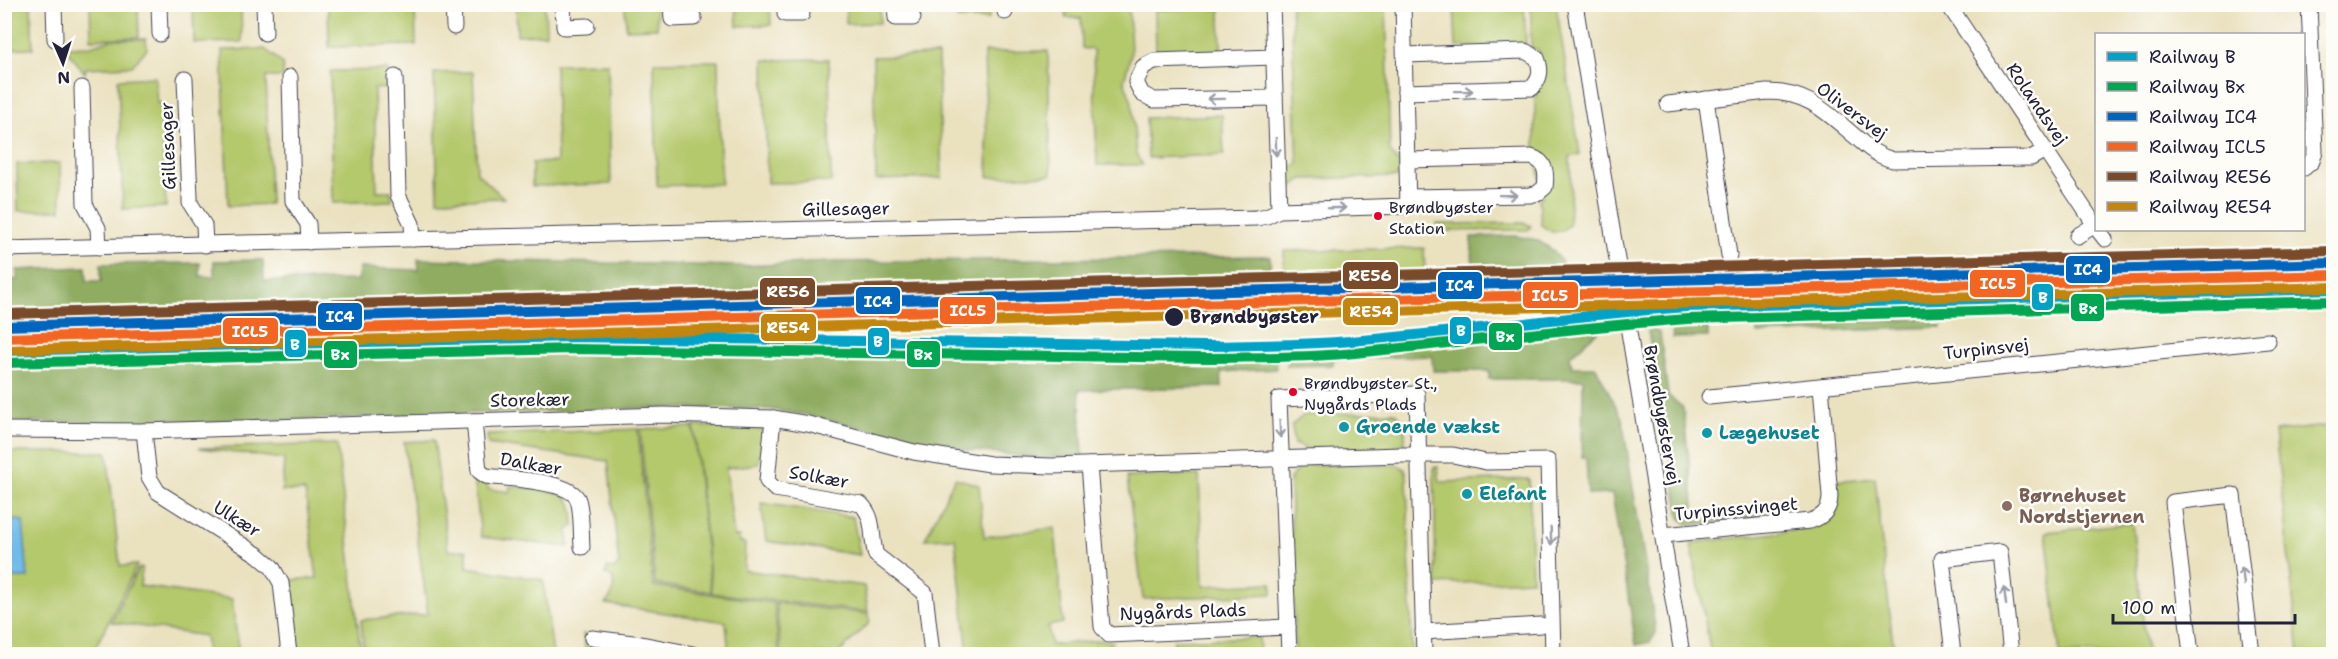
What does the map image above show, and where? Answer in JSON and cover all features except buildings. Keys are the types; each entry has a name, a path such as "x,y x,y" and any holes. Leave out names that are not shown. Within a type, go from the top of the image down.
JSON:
{"street":[{"path":"54,4 55,39"},
{"path":"159,4 160,34"},
{"path":"264,4 265,33"},
{"path":"453,4 454,27"},
{"path":"563,4 564,27 586,26"},
{"path":"672,4 672,19 694,18"},
{"path":"784,4 785,14 802,14"},
{"path":"895,4 896,18 913,18"},
{"path":"1272,4 1279,210"},
{"path":"1403,4 1406,92 1407,160 1408,197 1530,195 1538,193 1545,187 1544,165 1531,157 1407,160"},
{"name":"Brøndbyøstervej","path":"1575,4 1682,654"},
{"name":"Rolandsvej","path":"1948,4 2095,225"},
{"path":"2305,167 2312,161 2315,152 2309,4"},
{"path":"1404,55 1525,51 1537,58 1540,75 1538,82 1532,88 1406,92"},
{"path":"1274,57 1154,61 1143,67 1136,82 1142,94 1154,100 1275,98"},
{"path":"395,76 398,195 412,224 413,239"},
{"path":"290,77 293,201 308,224 309,242"},
{"name":"Gillesager","path":"185,79 190,203 204,225 205,244"},
{"path":"82,87 85,204 98,228 99,247"},
{"name":"Oliversvej","path":"1668,104 1767,92 1798,95 1825,111 1871,151 1893,160 2031,158 2045,150"},
{"path":"1706,99 1729,255"},
{"name":"Gillesager","path":"4,249 1256,218 1279,210 1408,206 1408,197"},
{"name":"Rolandsvej","path":"2077,236 2095,231"},
{"name":"Turpinsvej","path":"1709,397 2268,341"},
{"name":"Turpinssvinget","path":"1663,535 1810,522 1824,514 1829,507 1830,496 1821,386"},
{"path":"1288,654 1279,399 1417,394 1424,654"},
{"name":"Storekær","path":"4,430 144,431 664,415 773,418 808,424 914,452 962,461 1052,466 1089,465"},
{"name":"Solkær","path":"773,418 767,482 775,489 861,504 867,510 871,516 876,555 925,593 932,654"},
{"name":"Dalkær","path":"474,421 479,471 486,476 555,485 570,492 579,501 582,547"},
{"name":"Ulkær","path":"144,431 149,477 158,492 258,555 276,572 282,591 289,654"},
{"path":"1089,465 1418,455 1453,455 1486,462 1548,460 1553,654"},
{"name":"Nygårds Plads","path":"1089,465 1102,627 1109,634 1288,627"},
{"path":"2190,654 2173,502 2233,495 2252,654"},
{"path":"1953,654 1942,559 2000,552 2011,654"},
{"path":"1423,632 1541,625"},
{"path":"592,638 693,654"}],"green space":[{"path":"4,5 31,5 33,48 5,49"},
{"path":"90,5 138,5 139,37 91,39"},
{"path":"193,5 241,5 242,42 194,43"},
{"path":"328,5 415,5 416,45 329,47"},
{"path":"516,5 545,5 546,34 517,35"},
{"path":"625,5 656,5 657,28 626,29"},
{"path":"736,5 770,5 771,25 737,26"},
{"path":"846,5 880,5 880,23 846,24"},
{"path":"957,5 988,5 989,19 957,19"},
{"path":"1066,5 1129,5 1131,54 1124,81 1132,102 1136,154 1142,165 1097,165 1093,50 1082,48 1081,18 1066,18"},
{"path":"1291,5 1386,5 1390,152 1400,164 1400,177 1302,179 1291,187 1284,182 1284,167 1298,165"},
{"path":"1454,5 1524,5 1526,45 1456,47"},
{"path":"1541,5 1556,5 1580,154 1570,157 1569,225 1561,231 1552,232 1541,225 1539,198 1543,196 1535,151 1535,92 1540,52 1531,47 1531,8 1541,7"},
{"path":"1220,9 1221,54 1156,55 1155,10"},
{"path":"112,39 146,39 147,49 132,66 86,68 85,73 64,47 91,46"},
{"path":"265,49 283,64 283,77 266,77 270,204 228,206 222,50"},
{"path":"1048,51 1051,175 988,177 984,52"},
{"path":"938,55 942,178 876,180 873,57"},
{"path":"829,59 831,182 767,183 764,60"},
{"path":"718,61 721,184 657,186 654,62"},
{"path":"608,63 611,184 532,186 532,163 557,162 555,64"},
{"path":"388,70 388,88 374,89 377,191 391,191 392,201 333,203 330,71"},
{"path":"473,72 477,173 504,198 438,200 434,73"},
{"path":"155,77 157,103 161,103 166,207 123,209 118,79"},
{"path":"1222,115 1224,155 1148,158 1146,118"},
{"path":"60,163 61,210 18,211 17,164"},
{"path":"1525,223 1531,226 1528,230 1437,231 1437,224"},
{"path":"1516,236 1537,240 1554,251 1563,264 1576,269 1597,269 1600,275 1474,280 1471,237"},
{"path":"1424,248 1425,274 1284,277 1284,251"},
{"path":"1270,256 1271,286 5,321 5,280 17,280 17,270 86,267 87,281 101,281 101,264 200,263 200,276 214,277 214,261 263,260 264,281 358,280 359,268 419,270 418,259 740,266 833,262"},
{"path":"1919,310 1940,311 1941,327 1757,334 1756,325 1919,319"},
{"path":"1607,323 1570,356 1572,367 1596,367 1622,418 1656,633 1650,642 1636,645 1612,494 1588,495 1586,458 1582,457 1583,379 1489,379 1489,371 1433,371 1432,356 1333,359 1333,365 1287,366 1286,354 1372,349"},
{"path":"1708,326 1708,337 1673,338 1671,327"},
{"path":"1653,330 1660,333 1668,395 1683,408 1696,521 1784,513 1784,516 1689,525 1680,518 1648,331"},
{"path":"491,348 1275,354 1276,369 1221,372 1222,387 1079,390 1083,456 1037,458 941,447 808,415 768,409 645,408 209,423 5,422 4,360"},
{"path":"1394,412 1405,421 1405,443 1394,448 1306,449 1294,444 1292,425 1304,415"},
{"path":"2333,425 2333,654 2299,654 2275,432"},
{"path":"694,426 765,430 758,464 726,468 734,537 739,537 740,542 745,544 744,570 864,586 868,612 712,593"},
{"path":"693,427 711,592 655,584 640,429"},
{"path":"638,429 653,586 774,603 779,654 729,654 726,622 605,604 614,588 612,577 605,574 607,568 613,569 619,565 608,461 488,444 487,435"},
{"path":"434,440 448,551 467,550 467,567 543,580 553,654 364,654 361,620 428,614 404,442"},
{"path":"337,444 361,654 299,654 292,580 317,578 305,491 282,491 284,459 199,448"},
{"path":"4,452 107,452 120,566 137,565 92,654 5,654"},
{"path":"1300,465 1398,465 1405,469 1412,654 1295,654 1290,479"},
{"path":"1434,467 1438,467 1440,482 1529,479 1532,580 1436,584"},
{"path":"474,475 487,484 488,489 509,492 510,486 531,488 549,491 567,498 572,507 574,526 568,530 568,547 481,537"},
{"path":"1199,475 1203,586 1272,583 1272,594 1143,599 1127,477"},
{"path":"1875,477 1894,654 1711,654 1691,543 1817,528 1834,514 1838,504 1836,481"},
{"path":"955,478 979,485 984,537 1055,528 1063,623 1048,626 1051,645 1103,640 1113,642 1099,654 968,654 955,538 925,539"},
{"path":"761,503 853,517 860,555 766,541"},
{"path":"2132,523 2147,654 2060,654 2046,532"},
{"path":"142,568 140,586 232,599 239,654 207,654 205,636 111,622 138,569"},
{"path":"776,603 868,614 870,622 838,654 781,654"},
{"path":"583,634 691,651 691,654 586,654"},
{"path":"1259,637 1260,654 1174,654 1174,640"}],"water":[{"path":"5,519 23,521 28,578 5,578"}],"rail line":[{"name":"RE56","path":"4,314 1114,282 2334,251"},
{"name":"IC4","path":"4,326 1114,294 2334,263"},
{"name":"ICL5","path":"4,338 1114,306 2334,275"},
{"name":"RE54","path":"5,350 1115,318 2334,287"},
{"name":"B","path":"4,351 572,337 1205,346 1278,345 1393,337 1686,307 2334,289"},
{"name":"Bx","path":"4,363 572,349 1205,358 1299,357 1687,319 2334,301"}],"place":[{"name":"Brøndbyøster Station","path":"1378,216"},
{"name":"Brøndbyøster","path":"1174,317"},
{"name":"Brøndbyøster St., Nygårds Plads","path":"1293,392"},
{"name":"Groende vækst","path":"1344,427"},
{"name":"Lægehuset","path":"1707,433"},
{"name":"Elefant","path":"1467,494"},
{"name":"Børnehuset Nordstjernen","path":"2007,506"}]}
